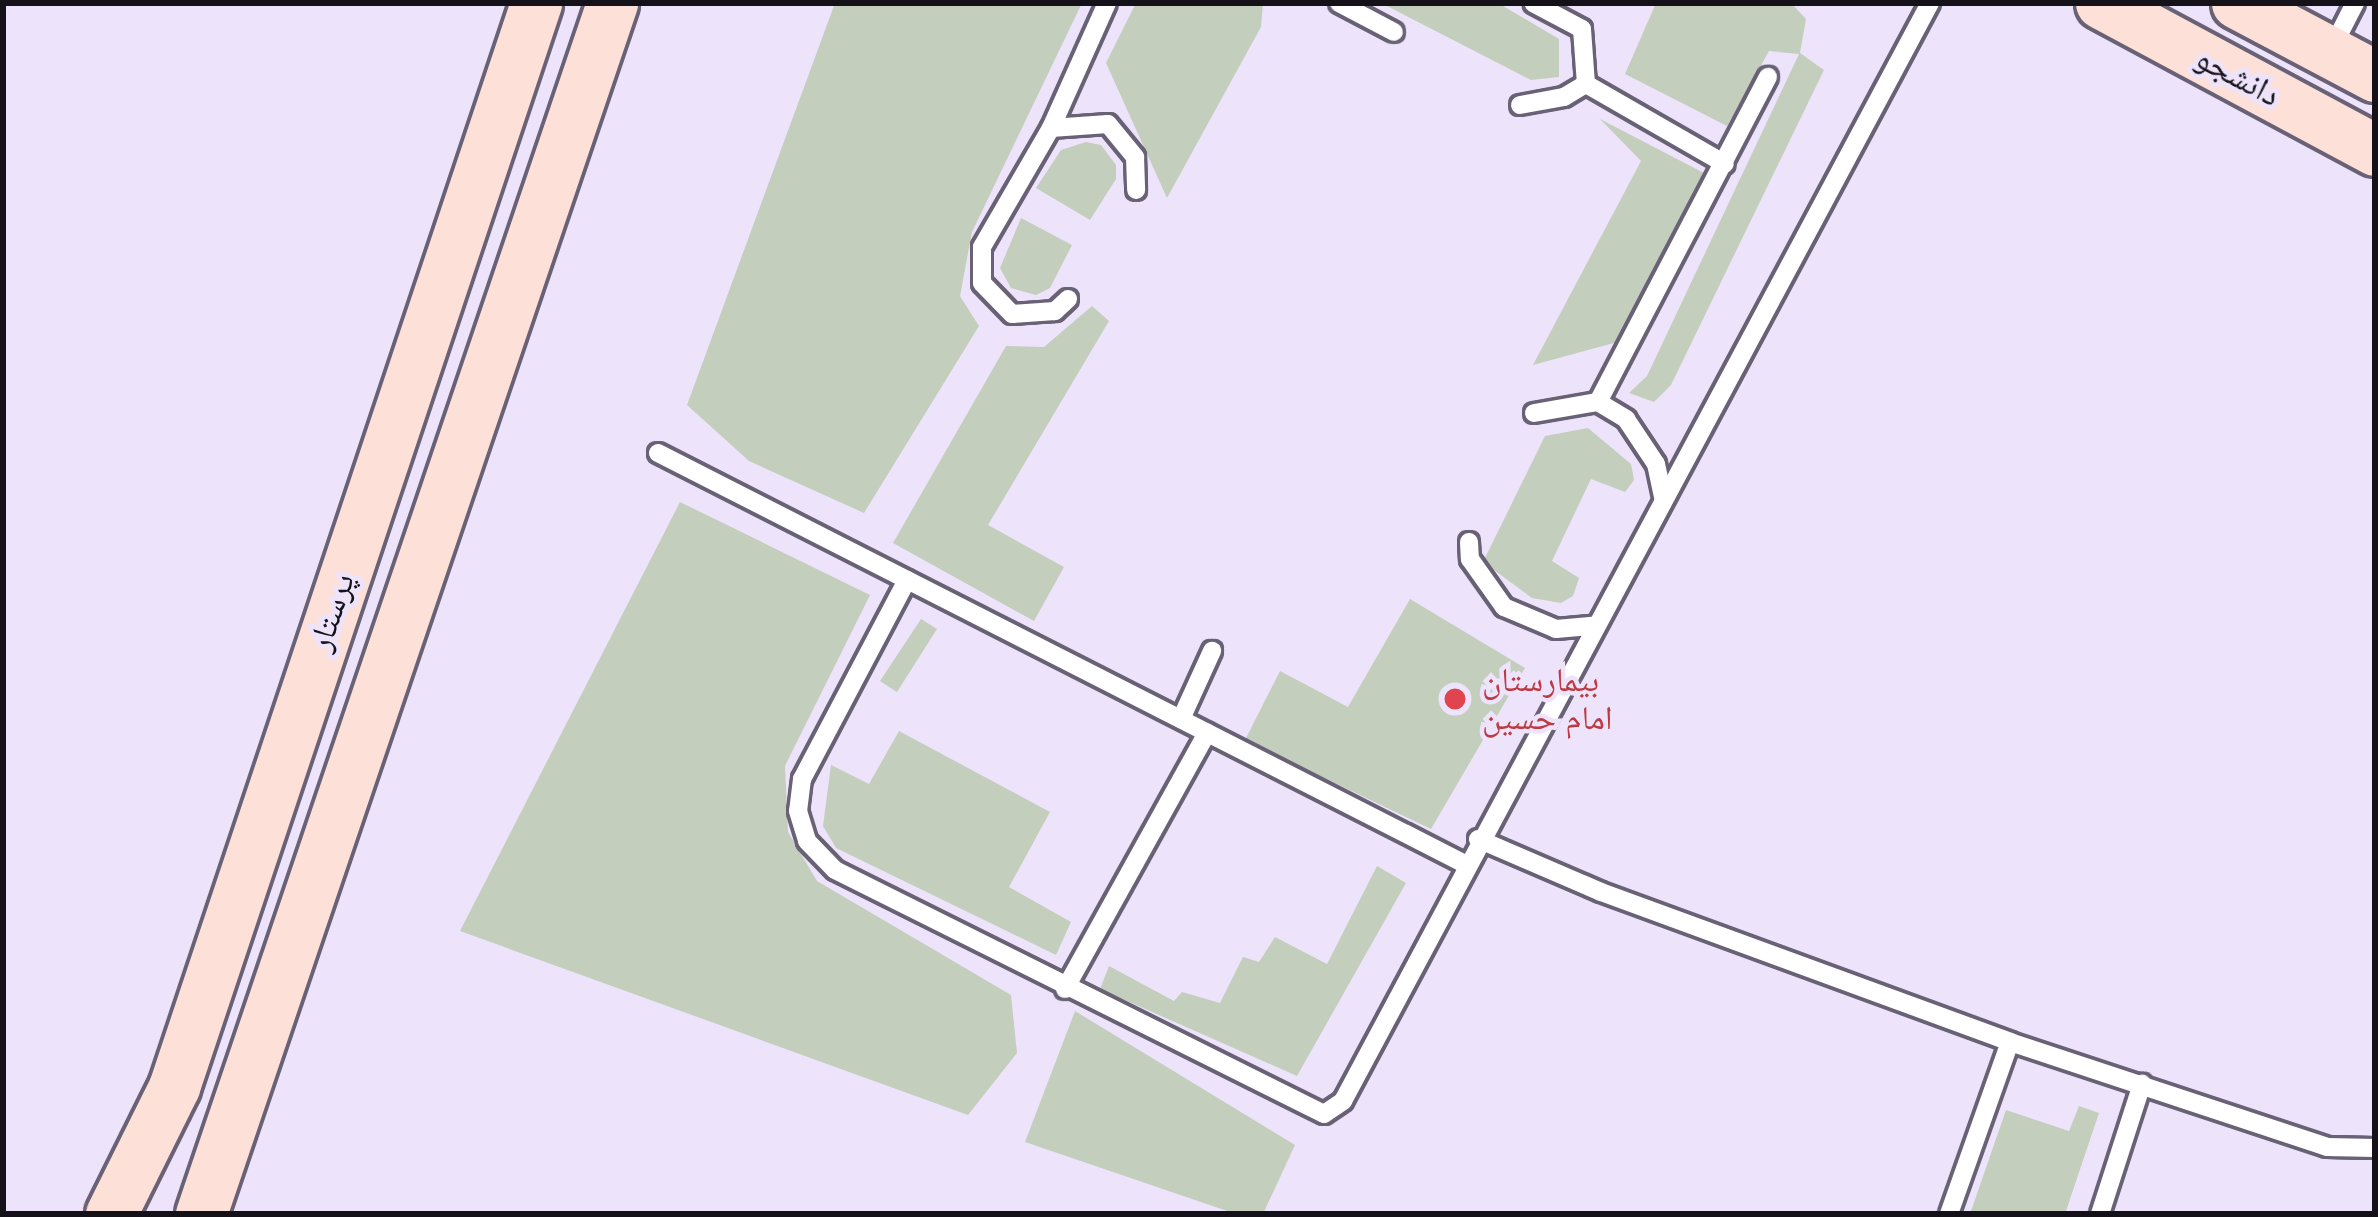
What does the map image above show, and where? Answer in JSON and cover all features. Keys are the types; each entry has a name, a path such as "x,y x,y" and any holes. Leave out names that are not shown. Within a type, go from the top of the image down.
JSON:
{"main road":[{"name":"پرستار","path":"111,1214 174,1087 536,3"},
{"path":"201,1214 613,3"},
{"name":"دانشجو","path":"2101,3 2375,150"},
{"name":"دانشجو","path":"2237,3 2375,76"}],"lane":[{"path":"1068,298 1055,311 1012,314 982,283 982,247 1051,128 1107,3"},
{"path":"1339,3 1394,32"},
{"path":"1533,3 1582,29 1586,84"},
{"path":"908,580 802,779 798,811 807,842 835,870 1324,1114 1343,1101 1478,839 1930,3"},
{"path":"2330,52 2355,3"},
{"path":"1598,402 1768,77"},
{"path":"1520,106 1564,98 1586,84"},
{"path":"1586,84 1725,164"},
{"path":"1051,128 1108,124 1135,157 1136,190"},
{"path":"1534,413 1598,402 1644,439 1663,498"},
{"path":"658,453 1465,864"},
{"path":"1469,542 1478,574 1504,607 1527,622 1593,626"},
{"path":"1181,719 1213,651"},
{"path":"1065,988 1208,733"},
{"path":"1478,839 1601,892 2010,1042 2327,1147 2375,1148"},
{"path":"1949,1214 2010,1042"},
{"path":"2100,1214 2142,1084"}],"green space":[{"path":"835,3 1082,3 972,232 960,296 979,326 864,513 749,461 687,405"},
{"path":"1136,3 1263,3 1261,27 1167,198 1106,63"},
{"path":"1381,3 1498,3 1559,39 1559,77 1531,80"},
{"path":"1656,3 1791,3 1806,19 1800,53 1824,70 1671,385 1654,402 1629,393 1647,376 1799,54 1769,51 1727,126 1625,74"},
{"path":"1600,119 1704,173 1621,341 1533,365 1641,161"},
{"path":"1086,142 1101,145 1116,165 1116,179 1090,220 1036,188 1061,150"},
{"path":"1021,218 1072,245 1050,288 1036,295 1011,288 1000,268"},
{"path":"1092,306 1109,321 988,525 1064,567 1034,621 893,543 1006,346 1044,347"},
{"path":"1588,428 1631,464 1634,480 1625,492 1591,479 1552,561 1579,578 1573,596 1561,603 1532,598 1483,562 1545,436"},
{"path":"680,502 870,595 785,766 788,832 817,881 1011,995 1017,1053 968,1115 460,931"},
{"path":"1410,599 1525,668 1431,829 1245,740 1280,671 1348,707"},
{"path":"921,619 937,629 897,692 880,681"},
{"path":"899,731 1050,812 1009,887 1071,922 1056,955 836,848 823,826 831,765 869,784"},
{"path":"1377,866 1406,883 1297,1076 1100,989 1109,966 1174,1001 1182,992 1220,1003 1243,957 1259,962 1275,937 1327,964"},
{"path":"1075,1011 1295,1145 1263,1214 1236,1214 1025,1142"},
{"path":"2079,1106 2099,1113 2065,1214 1970,1214 2006,1110 2069,1131"}],"place":[{"name":"بیمارستان امام حسین","path":"1455,699"}]}
